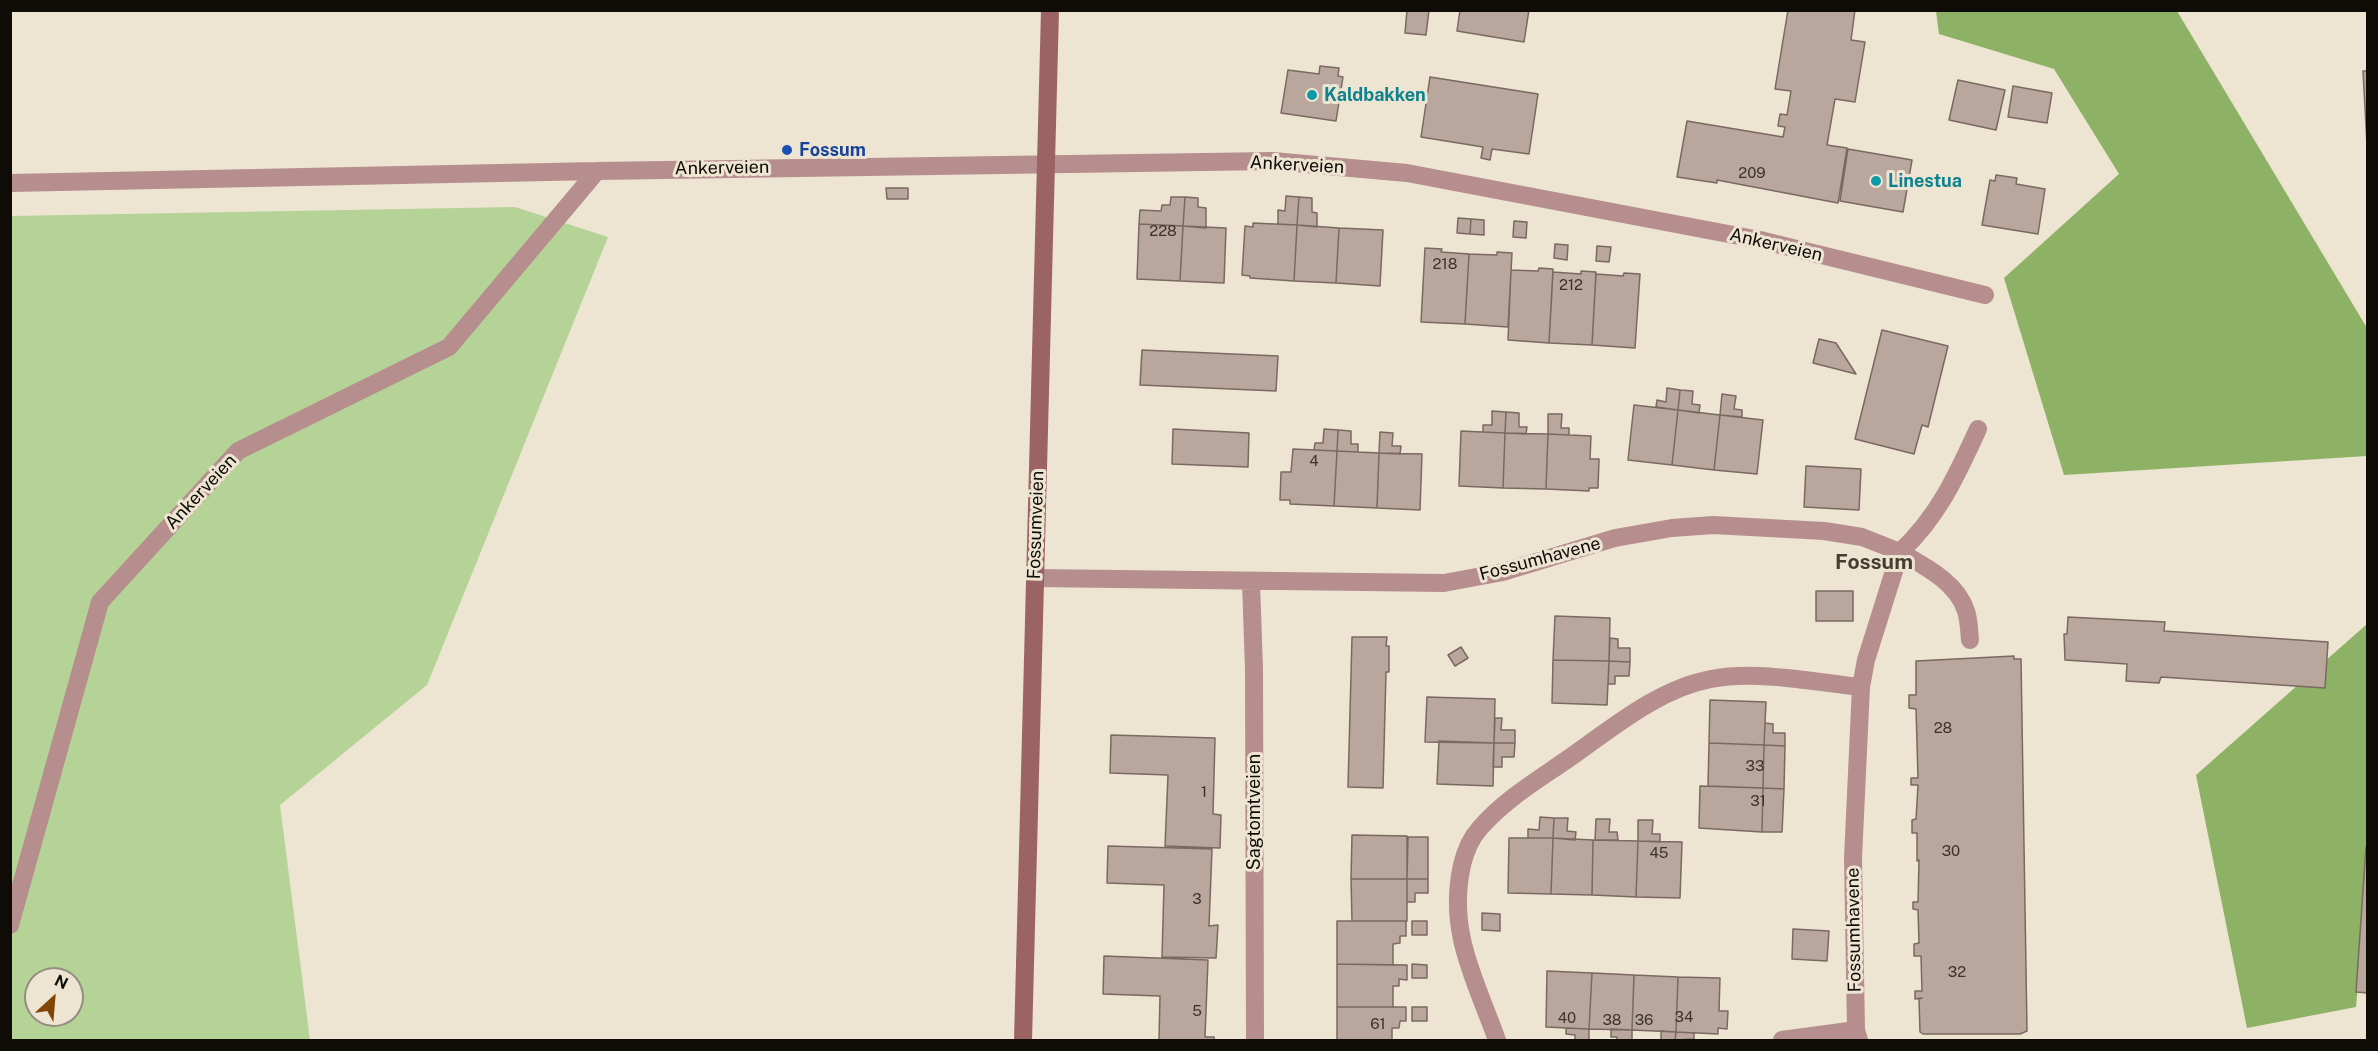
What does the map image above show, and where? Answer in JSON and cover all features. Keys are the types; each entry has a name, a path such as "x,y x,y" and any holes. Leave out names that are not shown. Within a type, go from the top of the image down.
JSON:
{"street":[{"name":"Fossumveien","path":"1023,1041 1050,10"},
{"name":"Ankerveien","path":"10,183 1046,163 1272,161 1407,172 1760,240 1985,295"},
{"name":"Ankerveien","path":"10,924 100,602 238,451 449,347 597,171"},
{"path":"1970,640 1966,610 1951,587 1928,568 1899,552 1919,534 1949,492 1978,429"},
{"name":"Fossumhavene","path":"1035,578 1251,583 1444,583 1503,572 1615,538 1672,528 1713,525 1824,531 1862,537 1899,552 1866,660 1861,687 1853,858 1858,1035 1782,1041"},
{"name":"Sagtomtveien","path":"1251,583 1254,669 1255,1041"},
{"path":"1497,1041 1473,984 1458,920 1462,865 1469,845 1479,829 1497,812 1620,723 1670,693 1693,683 1713,678 1749,676 1861,687"}],"green space":[{"path":"1936,11 2177,11 2367,328 2367,456 2064,475 2004,278 2119,174 2054,69 1939,34"},
{"path":"515,207 608,237 427,685 280,805 310,1040 11,1040 10,216"},
{"path":"2367,624 2368,874 2356,1007 2247,1028 2196,775"}],"building":[{"path":"1407,10 1429,10 1426,35 1405,33"},
{"path":"1460,10 1529,10 1524,42 1457,31"},
{"path":"1788,10 1855,10 1851,40 1865,42 1855,102 1835,99 1827,145 1847,148 1838,203 1717,180 1717,183 1677,177 1687,121 1783,137 1785,127 1778,126 1780,114 1787,115 1791,91 1775,89"},
{"name":"Kaldbakken","path":"1320,66 1339,68 1338,76 1343,77 1336,121 1281,113 1288,70 1319,74"},
{"path":"2363,71 2368,71 2368,145 2367,145"},
{"path":"1430,77 1538,94 1529,154 1492,149 1490,160 1481,158 1483,147 1421,137"},
{"path":"1958,80 2005,90 1996,130 1949,120"},
{"path":"2013,86 2052,93 2047,123 2008,117"},
{"name":"Linestua","path":"1848,149 1912,160 1903,212 1840,201"},
{"path":"1996,175 2017,178 2016,184 2045,189 2038,234 1982,225 1990,180 1995,181"},
{"path":"886,188 908,188 908,199 887,199"},
{"path":"1286,196 1299,197 1297,225 1278,224 1278,210 1285,211"},
{"path":"1171,197 1185,197 1183,226 1139,224 1140,210 1161,211 1162,205 1170,205"},
{"path":"1185,197 1198,198 1198,207 1206,208 1206,228 1183,226"},
{"path":"1299,197 1312,198 1312,212 1317,213 1317,227 1297,225"},
{"path":"1458,218 1471,219 1470,234 1457,233"},
{"path":"1471,219 1484,220 1484,235 1470,234"},
{"path":"1514,221 1527,222 1526,238 1513,237"},
{"path":"1253,223 1297,225 1294,281 1250,278 1250,276 1242,275 1245,226 1253,227"},
{"path":"1139,224 1183,226 1180,281 1137,279"},
{"path":"1297,225 1339,228 1336,283 1294,281"},
{"path":"1183,226 1226,228 1224,283 1180,281"},
{"path":"1339,228 1383,230 1380,286 1336,283"},
{"path":"1555,244 1568,245 1567,260 1554,258"},
{"path":"1597,246 1611,247 1609,262 1596,261"},
{"path":"1425,248 1442,249 1441,252 1469,254 1465,324 1421,322"},
{"path":"1497,252 1512,253 1508,327 1465,324 1469,254 1497,255"},
{"path":"1539,268 1553,269 1549,343 1508,340 1511,270 1538,271"},
{"path":"1581,271 1596,272 1592,345 1549,343 1553,272 1581,274"},
{"path":"1624,273 1640,274 1635,348 1592,345 1596,274 1623,276"},
{"path":"1882,330 1948,346 1928,427 1922,425 1914,454 1855,439"},
{"path":"1819,339 1836,343 1856,374 1813,363"},
{"path":"1142,350 1278,356 1276,391 1140,385"},
{"path":"1667,388 1680,390 1678,410 1656,407 1657,400 1666,402"},
{"path":"1680,390 1693,391 1692,404 1700,405 1699,413 1678,410"},
{"path":"1722,394 1736,396 1734,409 1742,410 1742,417 1720,415"},
{"path":"1634,405 1678,410 1672,465 1628,460"},
{"path":"1678,410 1720,415 1714,470 1672,465"},
{"path":"1492,411 1506,412 1505,433 1483,432 1483,425 1492,425"},
{"path":"1506,412 1519,413 1519,427 1527,427 1526,434 1505,433"},
{"path":"1548,414 1562,414 1561,428 1569,428 1569,435 1548,434"},
{"path":"1720,415 1763,420 1757,474 1714,470"},
{"path":"1173,429 1249,433 1248,467 1172,464"},
{"path":"1324,429 1338,430 1337,451 1314,450 1315,443 1323,443"},
{"path":"1338,430 1351,431 1351,444 1358,444 1358,452 1337,451"},
{"path":"1461,431 1505,433 1503,488 1459,486"},
{"path":"1380,432 1393,433 1392,446 1401,446 1400,454 1379,453"},
{"path":"1505,433 1548,434 1546,489 1503,488"},
{"path":"1548,434 1591,436 1590,459 1599,459 1598,488 1589,488 1589,491 1546,489"},
{"path":"1293,449 1337,451 1334,506 1290,504 1290,500 1280,500 1281,472 1291,472"},
{"path":"1337,451 1379,453 1377,508 1334,506"},
{"path":"1379,453 1422,454 1420,510 1377,508"},
{"path":"1806,466 1861,469 1859,510 1804,507"},
{"path":"1816,591 1853,591 1853,621 1816,621"},
{"path":"1555,616 1610,618 1609,661 1553,660"},
{"path":"2068,617 2165,622 2164,631 2328,642 2325,688 2161,677 2159,683 2126,681 2127,664 2065,660 2064,634 2067,634"},
{"path":"1352,637 1387,637 1386,646 1389,646 1389,672 1386,672 1383,788 1348,787"},
{"path":"1610,638 1618,639 1618,648 1630,648 1630,662 1609,661"},
{"path":"1461,647 1468,658 1455,666 1448,655"},
{"path":"2014,656 2014,659 2021,659 2027,1031 2020,1034 1923,1034 1920,1032 1919,999 1922,998 1915,999 1915,991 1922,991 1921,956 1914,956 1914,944 1919,943 1918,910 1913,909 1913,902 1918,902 1919,860 1917,861 1917,833 1912,833 1912,820 1916,819 1918,785 1911,785 1911,778 1918,778 1916,709 1909,708 1909,695 1916,695 1916,661"},
{"path":"1553,660 1609,661 1607,705 1552,703"},
{"path":"1609,661 1630,662 1629,676 1615,676 1615,684 1608,684"},
{"path":"1427,697 1495,699 1494,743 1425,742"},
{"path":"1710,700 1766,702 1764,745 1709,743"},
{"path":"1495,718 1502,718 1501,730 1515,730 1515,743 1494,743"},
{"path":"1765,723 1773,724 1773,733 1785,733 1785,746 1764,745"},
{"path":"1111,735 1215,738 1213,814 1221,815 1220,848 1165,846 1168,775 1110,773"},
{"path":"1439,741 1494,743 1493,786 1437,784"},
{"path":"1494,743 1515,743 1514,757 1502,757 1502,767 1493,767"},
{"path":"1709,743 1764,745 1763,788 1708,786"},
{"path":"1764,745 1785,746 1784,789 1763,788"},
{"path":"1700,786 1763,788 1762,832 1699,828"},
{"path":"1763,788 1784,789 1782,832 1762,832"},
{"path":"1540,817 1554,818 1553,838 1528,838 1528,829 1539,830"},
{"path":"1554,818 1568,818 1567,831 1576,832 1575,840 1553,838"},
{"path":"1596,819 1610,819 1609,832 1617,832 1618,840 1595,840"},
{"path":"1638,820 1653,820 1652,834 1660,834 1660,842 1638,841"},
{"path":"1352,835 1407,836 1407,879 1351,879"},
{"path":"1408,837 1428,837 1428,879 1407,879"},
{"path":"1509,838 1553,838 1551,894 1508,893"},
{"path":"1553,838 1593,840 1592,895 1551,894"},
{"path":"1593,840 1638,841 1636,897 1592,895"},
{"path":"1638,841 1682,842 1680,898 1636,897"},
{"path":"1108,846 1212,849 1209,926 1218,925 1216,958 1162,957 1164,885 1107,883"},
{"path":"2366,847 2368,847 2368,993 2356,992"},
{"path":"1351,879 1407,879 1407,921 1352,921"},
{"path":"1407,879 1428,879 1428,893 1415,893 1415,902 1407,902"},
{"path":"1482,913 1500,914 1500,931 1482,930"},
{"path":"1337,921 1406,921 1406,936 1400,936 1400,943 1393,944 1393,965 1337,964"},
{"path":"1412,921 1427,921 1427,935 1412,935"},
{"path":"1793,929 1829,931 1827,961 1792,959"},
{"path":"1104,956 1208,960 1205,1037 1214,1037 1214,1040 1159,1040 1160,996 1103,994"},
{"path":"1337,964 1407,965 1407,980 1399,979 1399,986 1393,986 1393,1007 1337,1007"},
{"path":"1412,964 1427,965 1427,978 1412,978"},
{"path":"1547,971 1592,973 1589,1029 1546,1027"},
{"path":"1592,973 1634,975 1632,1030 1589,1029"},
{"path":"1634,975 1678,977 1676,1032 1632,1030"},
{"path":"1678,977 1720,978 1719,1011 1728,1011 1727,1029 1718,1028 1718,1034 1676,1032"},
{"path":"1337,1007 1406,1007 1406,1021 1400,1021 1399,1028 1392,1028 1392,1040 1337,1040"},
{"path":"1412,1007 1427,1007 1427,1021 1412,1021"},
{"path":"1566,1028 1589,1029 1589,1040 1575,1040 1575,1035 1566,1034"},
{"path":"1611,1029 1632,1030 1632,1040 1617,1040 1617,1037 1611,1037"},
{"path":"1661,1031 1676,1032 1675,1040 1661,1040"},
{"path":"1676,1032 1694,1033 1694,1039 1675,1040"}],"place":[{"name":"Kaldbakken","path":"1312,95"},
{"name":"Fossum","path":"787,150"},
{"name":"Linestua","path":"1876,181"}],"district":[{"name":"Fossum","path":"1874,563"}]}
